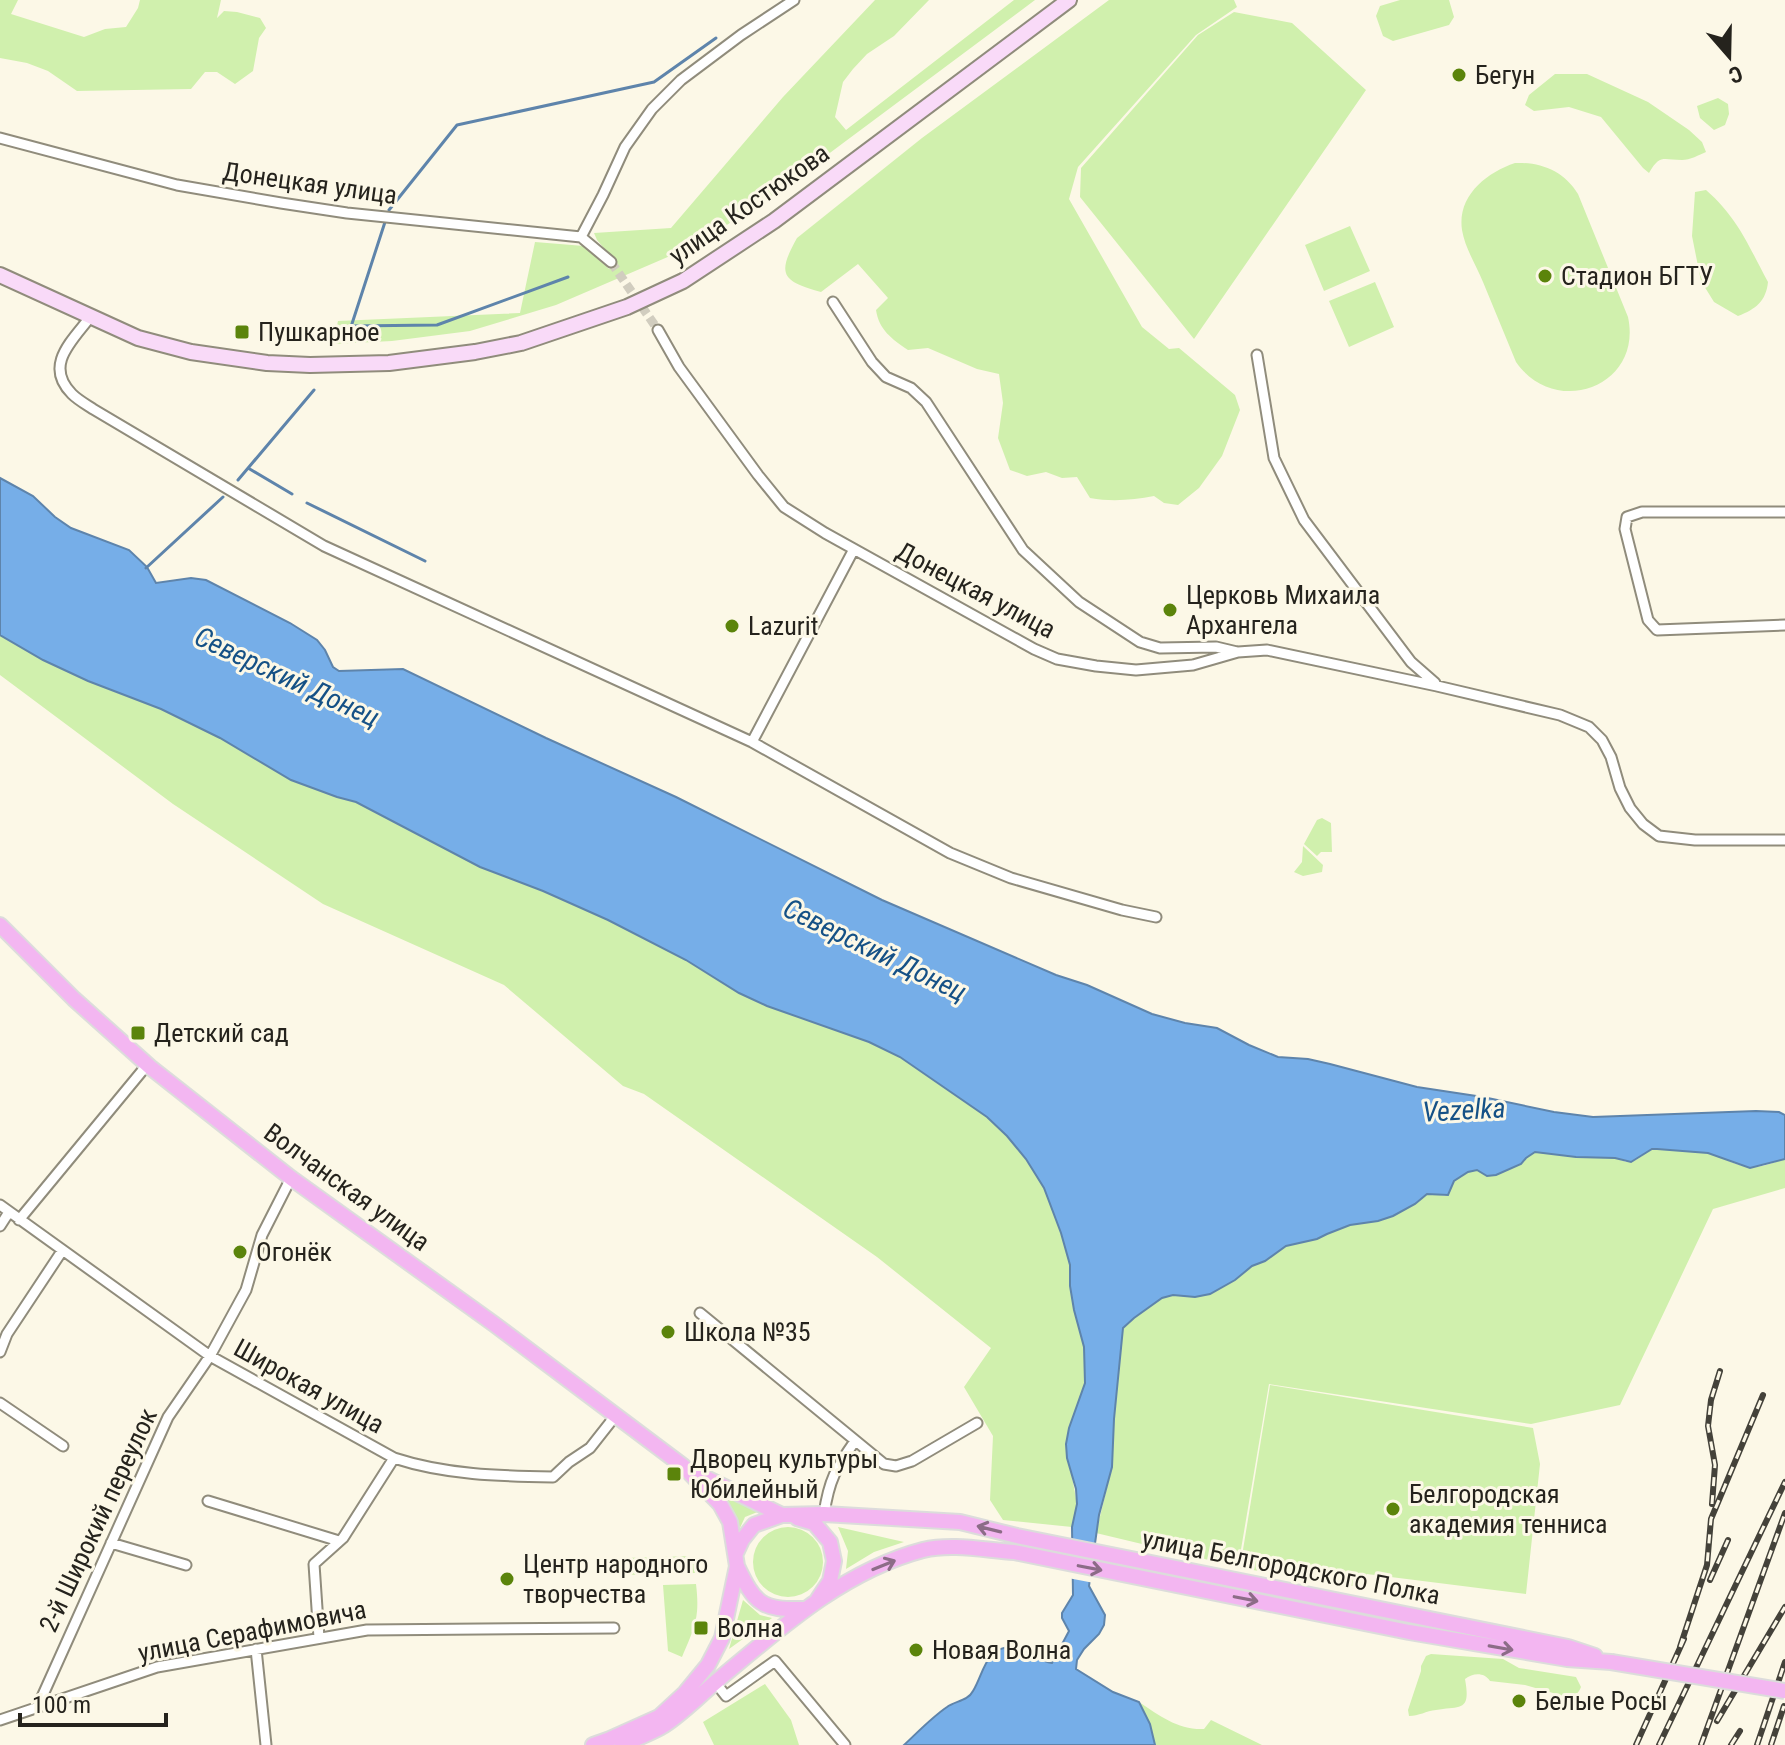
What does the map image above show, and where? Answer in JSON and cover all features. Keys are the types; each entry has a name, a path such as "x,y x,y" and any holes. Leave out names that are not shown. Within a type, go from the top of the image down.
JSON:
{"main road":[{"name":"улица Костюкова","path":"0,275 138,338 191,352 267,363 389,363 521,343 627,307 683,281 774,221 1069,0"},
{"name":"Волчанская улица","path":"0,925 74,999 147,1065 291,1178 683,1466"},
{"path":"683,1466 786,1515 814,1523 830,1542"},
{"path":"683,1466 720,1504 730,1522 736,1560 747,1588 758,1601 770,1608 810,1606 830,1581 834,1561 824,1514"},
{"name":"улица Белгородского Полка","path":"786,1515 824,1514 960,1522 1568,1647 1611,1662"},
{"path":"593,1745 659,1717 685,1693 708,1665 722,1638 742,1540 754,1525 786,1515"},
{"name":"улица Белгородского Полка","path":"622,1745 663,1726 810,1606 875,1567 923,1550 953,1547 1014,1552 1409,1632 1785,1691"}],"street":[{"path":"611,262 581,237 625,147 652,109 681,80 794,0"},
{"name":"Донецкая улица","path":"0,138 177,185 281,203 347,213 581,237"},
{"path":"833,302 872,362 886,377 911,388 926,402 1023,550 1079,602 1140,642 1160,648 1216,647 1238,652"},
{"path":"91,316 59,363 62,380 72,394 324,546 752,742 950,853 1011,878 1156,917"},
{"name":"Донецкая улица","path":"658,330 679,367 784,507 1034,649 1057,659 1096,666 1150,669 1193,665 1238,652 1267,650 1560,715 1589,727 1602,740 1630,808 1643,824 1659,836 1695,840 1785,840"},
{"path":"1257,355 1274,458 1304,520 1401,650 1437,686"},
{"path":"1785,512 1642,512 1627,517 1625,529 1648,620 1657,630 1785,625"},
{"path":"752,742 854,549"},
{"path":"19,1220 147,1065"},
{"name":"2-й Широкий переулок","path":"37,1708 168,1417 210,1356 246,1290 262,1235 291,1178"},
{"name":"Широкая улица","path":"0,1205 210,1356 394,1458 420,1467 478,1476 553,1477 590,1448 616,1415"},
{"path":"0,1226 9,1212"},
{"path":"0,1352 7,1334 62,1251"},
{"path":"700,1313 884,1464 896,1466 912,1461 977,1423"},
{"path":"0,1403 63,1446"},
{"path":"824,1514 834,1471 855,1441"},
{"path":"319,1638 314,1564 339,1541 394,1458"},
{"path":"208,1501 339,1541"},
{"path":"111,1543 186,1565"},
{"name":"улица Серафимовича","path":"0,1720 157,1667 367,1630 614,1628"},
{"path":"256,1649 266,1745"},
{"path":"715,1682 726,1696 775,1661 845,1745"}],"green space":[{"path":"0,0 18,0 11,14 84,37 105,29 126,27 140,0 221,0 217,18 224,11 237,12 260,18 266,28 259,38 253,71 235,84 217,72 205,72 191,89 77,91 48,71 0,58"},
{"path":"875,0 929,0 894,36 867,54 843,82 835,117 846,130 1014,0 1035,0 764,202 691,247 556,305 470,331 392,341 333,344 338,321 520,313 535,242 584,246 609,269 616,262 594,233 671,228 783,97"},
{"path":"1109,0 1234,0 1237,7 1196,35 1078,167 1069,199 1142,327 1169,349 1179,348 1235,395 1240,410 1222,456 1199,488 1178,505 1164,503 1154,496 1122,500 1090,498 1077,477 1062,478 1046,472 1027,476 1010,470 998,438 1003,403 999,374 977,369 928,348 908,350 897,342 883,329 876,310 888,298 858,264 821,292 791,280 785,268 797,238 922,138"},
{"path":"1400,0 1449,0 1454,17 1449,25 1393,41 1383,36 1376,16 1380,6"},
{"path":"1234,12 1292,23 1366,90 1194,339 1080,197 1081,168 1198,35"},
{"path":"1555,74 1587,74 1648,102 1689,130 1702,142 1706,152 1685,160 1659,161 1649,173 1601,117 1569,107 1534,111 1525,105 1529,95"},
{"path":"1718,98 1728,104 1729,114 1725,125 1714,130 1700,118 1697,106"},
{"name":"Стадион БГТУ","path":"1515,163 1534,164 1551,170 1566,179 1578,194 1628,317 1629,341 1622,361 1610,377 1593,387 1573,391 1552,389 1533,379 1516,362 1466,243 1462,218 1469,196 1484,180"},
{"path":"1706,190 1734,222 1768,282 1759,304 1738,316 1714,302 1701,281 1692,236 1695,192"},
{"path":"1350,226 1370,271 1324,291 1305,245"},
{"path":"1375,282 1394,327 1349,347 1329,301"},
{"path":"0,635 43,660 161,709 220,738 291,780 356,802 480,867 608,920 686,960 739,993 869,1042 900,1057 987,1117 1026,1159 1044,1188 1070,1265 1074,1310 1084,1346 1085,1383 1066,1444 1077,1504 1072,1527 1003,1520 990,1500 993,1436 964,1387 991,1348 877,1257 644,1094 623,1086 504,985 323,904 173,804 0,675"},
{"path":"1322,818 1331,823 1332,852 1321,852 1317,856 1304,844 1317,820"},
{"path":"1303,846 1323,865 1322,872 1303,876 1294,872 1302,862"},
{"path":"1652,1149 1704,1153 1748,1167 1785,1159 1785,1188 1713,1209 1620,1405 1531,1424 1269,1384 1238,1567 1096,1533 1112,1467 1123,1328 1162,1298 1210,1294 1285,1246 1317,1239 1350,1225 1393,1216 1427,1194 1445,1196 1454,1181 1465,1174 1477,1170 1487,1176 1496,1175 1521,1164 1535,1152 1615,1158 1626,1162 1636,1160"},
{"name":"Белгородская академия тенниса","path":"1270,1385 1533,1428 1540,1464 1526,1594 1367,1574 1365,1588 1240,1568"},
{"path":"724,1495 760,1511 745,1517 740,1528"},
{"path":"788,1527 813,1537 823,1562 813,1587 788,1597 763,1587 753,1562 763,1537"},
{"path":"838,1527 904,1542 874,1552 846,1569 848,1551"},
{"path":"694,1556 695,1573 624,1575 624,1558"},
{"path":"696,1584 695,1622 682,1657 668,1651 663,1585"},
{"path":"743,1600 760,1615 772,1618 729,1649"},
{"path":"1426,1656 1503,1659 1519,1668 1576,1677 1581,1687 1576,1694 1567,1697 1475,1675 1465,1679 1467,1697 1462,1705 1409,1716 1421,1666"},
{"path":"765,1684 791,1720 799,1745 714,1745 703,1722"},
{"path":"1139,1702 1178,1725 1204,1729 1211,1720 1262,1745 1155,1745 1150,1724"}],"water":[{"path":"0,478 33,496 71,528 129,550 147,567 156,583 191,578 206,580 290,623 317,640 333,667 339,671 403,669 676,797 882,900 1152,1014 1217,1028 1278,1057 1308,1059 1417,1087 1554,1112 1593,1117 1779,1112 1785,1115 1785,1159 1750,1168 1708,1153 1657,1149 1631,1162 1535,1152 1521,1164 1496,1175 1487,1176 1477,1170 1468,1172 1454,1181 1448,1195 1427,1194 1393,1216 1350,1225 1317,1239 1286,1246 1210,1294 1162,1298 1123,1328 1112,1467 1099,1515 1089,1586 1105,1615 1104,1625 1077,1660 1076,1669 1113,1692 1139,1702 1150,1724 1155,1745 904,1745 941,1711 971,1694 986,1662 996,1651 1018,1648 1052,1663 1069,1631 1062,1613 1073,1595 1072,1527 1077,1504 1066,1444 1085,1383 1084,1347 1074,1310 1070,1265 1061,1233 1044,1188 1026,1159 987,1117 900,1057 869,1042 739,993 686,960 608,920 480,867 356,802 291,780 220,738 161,709 43,660 0,635"}],"pier":[{"path":"1068,1540 1098,1546 1094,1583 1068,1578"}],"waterway":[{"path":"389,210 457,125 654,82 716,38"},
{"path":"348,336 385,222"},
{"path":"351,326 437,325 568,277"},
{"path":"238,480 314,390"},
{"path":"248,468 292,494"},
{"path":"146,568 223,497"},
{"path":"307,503 425,561"}],"tunnel":[{"path":"611,262 658,330"}],"railway":[{"path":"1712,1504 1715,1465 1708,1426 1711,1400 1720,1371"},
{"path":"1680,1647 1707,1565 1711,1519 1763,1395"},
{"path":"1659,1745 1785,1482"},
{"path":"1701,1745 1785,1513"},
{"path":"1710,1580 1728,1540"},
{"path":"1717,1721 1785,1607"},
{"path":"1636,1745 1684,1639"},
{"path":"1757,1745 1785,1662"},
{"path":"1771,1745 1784,1706"},
{"path":"1731,1745 1740,1731"}],"place":[{"name":"Бегун","path":"1459,75"},
{"name":"Стадион БГТУ","path":"1545,276"},
{"name":"Пушкарное","path":"242,332"},
{"name":"Церковь Михаила Архангела","path":"1170,610"},
{"name":"Lazurit","path":"732,626"},
{"name":"Детский сад","path":"138,1033"},
{"name":"Огонёк","path":"240,1252"},
{"name":"Школа №35","path":"668,1332"},
{"name":"Дворец культуры Юбилейный","path":"674,1474"},
{"name":"Белгородская академия тенниса","path":"1393,1509"},
{"name":"Центр народного творчества","path":"507,1579"},
{"name":"Волна","path":"701,1628"},
{"name":"Новая Волна","path":"916,1650"},
{"name":"Белые Росы","path":"1519,1701"}],"water label":[{"name":"Северский Донец","path":"287,677"},
{"name":"Северский Донец","path":"875,950"},
{"name":"Vezelka","path":"1464,1110"}]}
